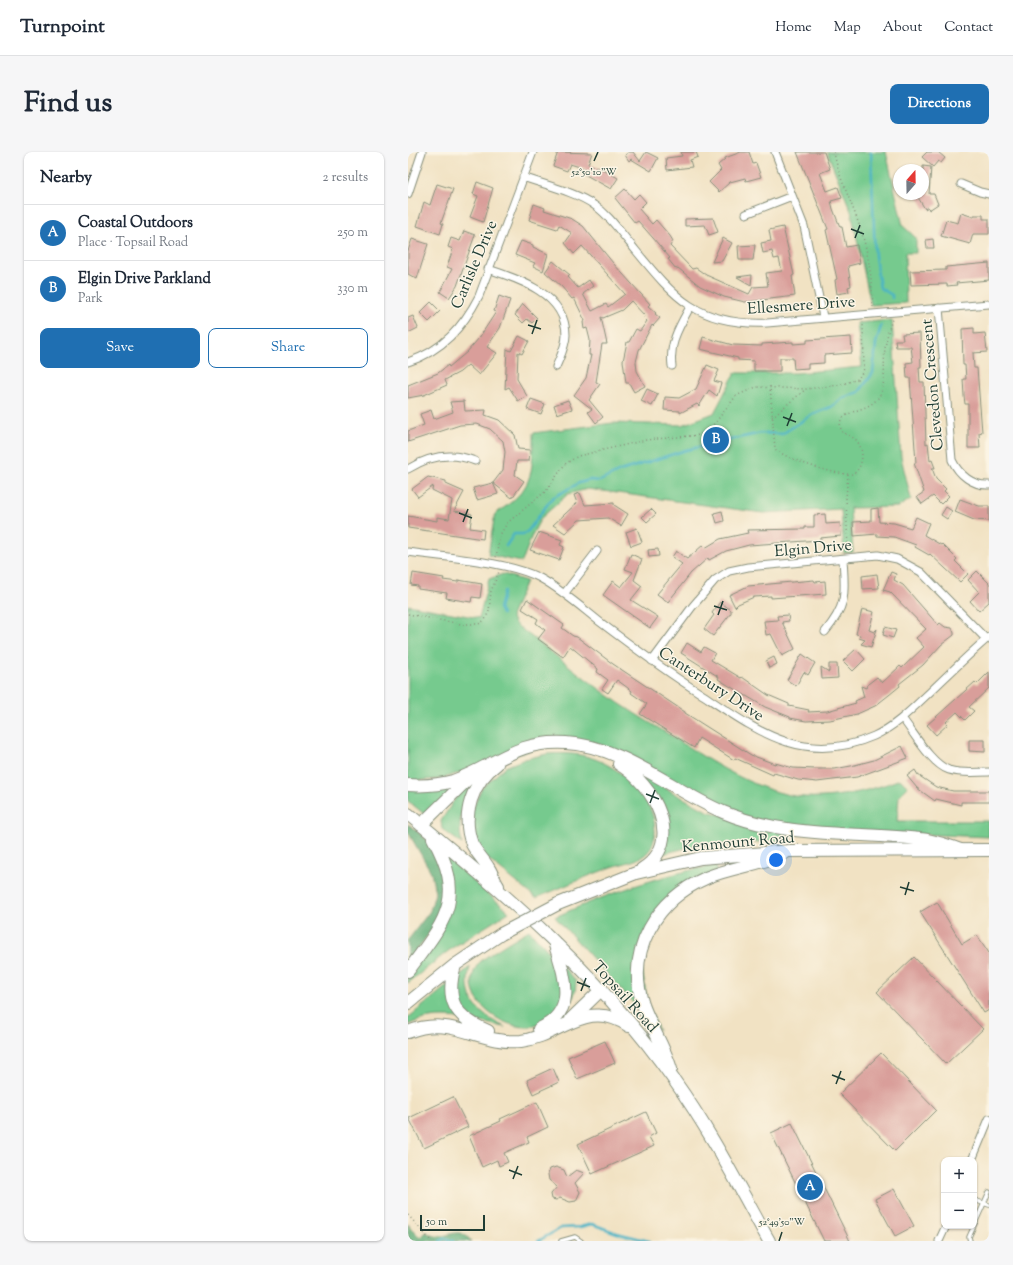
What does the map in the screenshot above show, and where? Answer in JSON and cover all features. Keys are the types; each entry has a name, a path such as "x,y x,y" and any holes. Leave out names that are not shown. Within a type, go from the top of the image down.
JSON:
{"main road":[{"path":"408,785 426,785 453,780 509,753 526,747 553,743 583,745 616,756 711,806 749,821 799,830 922,839 961,850"},
{"path":"501,893 488,868 472,843 468,822 471,800 479,781 496,765 512,756 544,748 573,748 604,756 628,770 648,792 661,817 664,831 663,841 655,858 636,873"},
{"path":"421,825 481,767"},
{"name":"Topsail Road","path":"408,814 501,893 602,989 640,1034 674,1079 711,1138 769,1241"},
{"path":"408,971 442,923 450,902 451,889 447,868 431,833"},
{"name":"Kenmount Road","path":"408,1003 454,965 501,934 558,904 636,873 701,858 790,851 989,850"},
{"path":"674,1079 666,1055 643,1004 640,992 639,959 648,930 665,905 690,886 716,874 769,861 790,851"},
{"path":"454,965 450,985 451,997 455,1007 462,1016 477,1026 495,1033 509,1035 527,1033 551,1023 563,1006 566,986 555,944"},
{"path":"562,1026 573,1018 602,989"},
{"path":"408,1032 425,1026 442,1026 494,1040 520,1041 534,1038 585,1017 602,1015 620,1020 640,1034"}],"street":[{"path":"408,194 422,152"},
{"name":"Carlisle Drive","path":"408,362 434,350 455,333 471,311 533,152"},
{"path":"775,152 809,244 823,317"},
{"name":"Ellesmere Drive","path":"523,177 585,200 594,205 610,220 665,285 690,307 710,316 736,322 768,323 823,317 989,304"},
{"path":"961,184 989,194"},
{"path":"746,214 792,196"},
{"path":"488,269 536,287 553,303 564,323 566,334 564,347 556,367"},
{"path":"672,366 670,354 672,343 690,307"},
{"name":"Clevedon Crescent","path":"939,308 951,457 956,468 966,478 977,484 989,485"},
{"path":"408,469 419,463 443,456 459,456 475,461"},
{"path":"564,594 597,551"},
{"name":"Canterbury Drive","path":"408,552 498,566 532,574 564,594 652,661 753,728 775,739 796,744 818,747 847,744 878,734 902,718 987,638"},
{"name":"Elgin Drive","path":"652,661 713,582 726,573 748,567 846,558 884,556 901,560 914,567 987,638"},
{"path":"825,632 837,616 844,601 846,558"},
{"path":"902,718 931,756 942,766 956,772 989,772"},
{"path":"973,1157 989,1119"},
{"path":"939,1241 945,1229"}],"lane":[{"path":"970,1241 970,1237 989,1192"},
{"path":"977,1201 989,1205"},
{"path":"561,1241 575,1237 581,1241"}],"path":[{"path":"834,152 838,174 858,220 869,260 873,313"},
{"path":"770,386 775,450 809,465 853,474 857,471 862,453 855,440 841,431 840,422 846,415 862,410 879,396 885,347 894,312"},
{"path":"408,614 461,624 474,625 481,623 488,611 491,591 498,566 499,541 507,523 546,490 568,462 588,453 628,444 662,438 700,435 715,424 736,396 756,387 770,386 806,389 839,385 860,377 864,369 863,314"},
{"path":"772,417 806,389"},
{"path":"846,558 846,498 848,474"},
{"path":"408,1215 430,1241"}],"green space":[{"path":"827,152 886,152 893,182 893,200 897,200 903,226 916,238 916,253 905,253 906,303 871,305 851,211"},
{"path":"892,320 901,457 911,499 898,507 850,508 853,552 844,553 841,509 763,513 588,489 568,494 541,518 532,535 522,562 488,555 495,514 517,497 524,489 528,480 531,471 533,433 613,423 682,425 714,413 735,373 796,373 862,367 857,323"},
{"path":"503,574 526,581 511,616 515,624 618,703 725,769 770,790 785,794 813,797 828,797 859,792 900,779 908,787 899,796 897,821 989,821 989,837 839,831 748,818 569,738 440,779 408,781 408,605 479,618 489,579"},
{"path":"547,754 583,756 595,759 617,770 636,787 644,798 654,821 655,833 654,841 651,847 641,858 583,878 536,898 468,843 467,821 482,788 505,767 525,759"},
{"path":"481,770 467,797 461,814 460,833 462,844 442,829 441,821 462,788"},
{"path":"639,774 707,811 787,833 787,840 694,846 662,854 666,843"},
{"path":"463,780 428,817 408,801 408,788"},
{"path":"408,824 429,842 437,855 445,882 445,900 439,920 408,960 408,940 430,911 435,893 431,872 408,832"},
{"path":"446,857 509,912 452,948 408,983 408,974 439,934"},
{"path":"716,865 717,873 656,916 642,969 648,1006 659,1031 555,917 634,886 675,874"},
{"path":"529,930 576,981 576,987 571,1001 565,1009 542,1024 525,1027 515,1026 505,1022 487,1011 480,1003 472,985 475,969 482,960"},
{"path":"470,967 468,988 470,997 474,1004 487,1017 505,1027 444,1017 420,1020 408,1025 408,1018"},
{"path":"408,1224 420,1238 426,1232 435,1236 458,1233 467,1236 471,1241 408,1241"}],"building":[{"path":"558,152 592,153 588,164 604,170 618,178 611,189 584,174 586,169 570,164 567,171 553,166"},
{"path":"629,152 633,152 640,161 646,152 658,158 651,171 631,159 629,161 625,155"},
{"path":"681,152 696,152 698,157 690,160 692,167 667,170 666,158 682,156"},
{"path":"741,152 749,152 753,164 756,163 761,177 746,181 745,178 730,182 719,192 709,182 721,170 718,165 725,158"},
{"path":"797,152 824,152 830,169 820,173 827,191 838,187 842,198 831,201 833,209 840,227 842,227 846,247 857,245 860,263 848,266 851,286 848,287 849,292 837,294 835,280 837,279 826,230 828,229"},
{"path":"927,152 938,152 945,158 941,163 938,161 933,167 922,157"},
{"path":"929,167 931,167 929,194"},
{"path":"477,182 493,188 483,222 470,217 478,196 473,194"},
{"path":"437,184 453,189 441,223 443,224 440,234 417,226 424,202 430,205"},
{"path":"625,189 634,199 639,194 646,202 639,209 652,224 656,220 673,241 670,246 692,269 696,268 706,275 749,294 753,287 768,286 766,273 782,271 779,258 774,259 772,251 763,253 761,243 771,241 769,230 783,227 794,275 792,276 795,296 745,302 724,297 700,286 678,268 676,269 668,259 670,258 653,238 638,221 635,223 615,198"},
{"path":"929,194 934,194 938,204 929,210 928,207 925,209 920,200 929,200"},
{"path":"534,204 545,208 544,210 572,219 583,226 613,263 650,304 648,306 660,318 653,326 652,325 639,350 636,362 637,371 645,386 634,392 629,383 626,383 623,361 627,342 629,342 636,329 640,331 647,321 644,318 645,316 631,301 622,310 603,318 601,317 607,344 602,344 596,382 600,384 589,400 603,417 596,423 588,412 592,409 574,395 586,378 591,355 589,355 590,340 587,328 584,329 583,322 585,321 574,298 572,299 561,286 545,272 553,261 570,275 568,277 578,288 589,280 593,286 583,294 592,311 606,304 608,307 625,294 582,246 574,254 565,243 572,233 559,225 557,229 529,220"},
{"path":"961,213 974,217 974,215 983,215 983,219 989,219 989,234 973,234 970,244 941,236 946,220 958,223"},
{"path":"713,218 718,232 709,235 705,225 685,226 685,219"},
{"path":"464,231 475,235 457,286 449,298 440,292 452,269 447,267 453,249 448,247 451,238 460,241"},
{"path":"723,238 732,243 722,261 712,262"},
{"path":"412,239 428,244 417,279 408,274 408,251"},
{"path":"933,239 934,248 927,248 926,240"},
{"path":"521,241 533,245 533,247 548,254 543,271 533,266 535,263 515,255"},
{"path":"755,245 753,260 739,260 738,246"},
{"path":"989,263 989,280 956,283 957,285 947,286 947,284 911,285 910,271 946,270 946,267"},
{"path":"752,275 751,285 737,277"},
{"path":"499,296 510,300 500,328 487,347 497,353 479,375 468,365 460,372 445,380 447,385 424,395 408,398 408,385 438,373 448,365 449,367 467,352 479,338 496,312 494,311"},
{"path":"431,302 440,311 429,322 420,313"},
{"path":"523,304 537,318 532,323 527,319 523,323 515,315"},
{"path":"413,316 418,328 408,333 408,318"},
{"path":"974,328 974,334 985,333 987,352 973,353 974,368 977,368 982,432 979,433 980,448 968,448 968,404 965,404 964,396 963,379 966,379 965,365 963,365 962,329"},
{"path":"920,333 921,367 919,367 920,382 924,382 926,444 928,443 930,461 932,460 935,468 932,468 936,479 946,489 944,491 949,496 941,504 933,496 922,504 917,497 924,492 914,463 916,463 910,378 907,378 906,363 913,362 911,347 896,347 895,340 903,340 902,334"},
{"path":"519,336 529,341 522,354 518,352 517,379 527,396 518,401 509,387 505,389 507,349 511,351"},
{"path":"703,337 733,345 762,346 762,344 793,342 793,344 807,343 807,340 851,337 852,353 824,355 824,363 808,364 808,368 794,369 793,358 780,358 780,371 754,371 754,361 738,360 738,358 700,349"},
{"path":"707,365 719,370 714,381 721,383 717,396 709,390 699,406 697,404 680,413 680,411 664,410 665,397 679,398 696,389"},
{"path":"647,389 658,394 652,406 641,401"},
{"path":"531,399 545,404 541,414 527,409"},
{"path":"568,400 572,409 557,414 554,405"},
{"path":"464,401 465,411 486,410 485,415 499,420 515,435 518,449 530,450 529,461 517,461 515,475 524,481 512,498 493,483 503,470 505,452 503,441 490,429 477,424 460,425 408,442 408,431 424,425 420,414 431,410 434,419 453,412 450,402"},
{"path":"428,477 446,481 446,484 464,492 454,511 472,514 470,528 484,530 483,539 408,528 408,516 437,521 437,517 449,519 452,500 432,490 433,486 418,497 412,489"},
{"path":"493,483 498,494 477,500 473,488"},
{"path":"580,493 585,505 614,503 614,505 628,514 621,526 608,518 579,520 565,533 553,525 577,503 574,495"},
{"path":"960,499 979,506 989,506 989,521 974,520 955,512"},
{"path":"946,507 952,511 947,519 941,515"},
{"path":"878,508 879,522 894,523 911,528 916,517 929,523 924,535 941,545 942,544 957,559 955,561 968,574 960,582 930,554 929,555 915,547 916,545 894,537 877,536 877,534 854,536 853,522 871,521 871,509"},
{"path":"651,509 656,514 647,522 642,517"},
{"path":"722,511 724,521 717,523 714,513"},
{"path":"825,514 826,524 840,523 841,536 820,538 820,540 749,545 726,551 709,560 708,558 691,573 668,602 657,594 682,564 672,557 676,551 687,559 703,545 705,548 720,539 748,533 747,530 805,529 805,527 814,527 814,515"},
{"path":"637,528 642,542 631,546 626,532"},
{"path":"539,532 562,540 560,545 564,547 559,560 530,550"},
{"path":"658,549 659,556 649,557 648,550"},
{"path":"631,554 642,559 634,580 642,586 631,600 658,617 650,628 603,595 613,581 621,587 633,572 625,569"},
{"path":"977,571 989,583 989,602 979,611 970,601 979,592 968,580"},
{"path":"891,572 896,574 894,580 903,585 938,625 940,623 945,627 952,628 954,635 941,645 923,665 899,684 900,686 889,695 875,706 857,714 830,720 806,721 790,718 765,707 731,687 718,679 719,677 681,653 687,643 701,652 704,647 715,653 711,660 741,678 742,677 768,695 789,704 789,706 809,710 808,712 827,711 856,703 855,701 864,697 861,686 866,688 868,684 877,677 882,683 900,666 902,668 924,647 916,638 926,629 890,592 883,590"},
{"path":"413,573 444,578 443,580 458,582 458,580 482,584 480,598 472,597 471,602 446,598 447,593 418,589 418,586 411,585"},
{"path":"877,574 879,588 863,589 862,576"},
{"path":"814,580 815,582 825,581 826,594 771,598 771,596 754,597 738,604 735,607 729,595 748,586"},
{"path":"527,599 564,625 562,628 573,636 577,637 613,664 685,713 751,755 775,764 793,768 815,769 834,769 874,760 902,746 908,758 857,777 817,782 798,780 774,773 773,775 735,758 734,760 699,738 694,748 640,714 647,704 631,693 632,691 617,680 608,693 602,689 608,680 597,672 598,669 570,646 563,657 538,639 545,630 536,623 538,619 522,609"},
{"path":"720,602 731,610 731,613 713,636 704,629 714,615 712,613"},
{"path":"862,609 874,612 869,630 874,632 877,629 871,647 861,644 865,640 859,638 860,635 856,634"},
{"path":"788,615 789,621 782,622 795,649 782,656 771,634 766,635 764,621 778,620 777,616"},
{"path":"885,627 896,630 893,638 883,635"},
{"path":"856,649 865,659 853,671 843,661"},
{"path":"802,654 815,663 808,675 804,672 796,686 787,680"},
{"path":"774,657 777,664 769,668 766,661"},
{"path":"829,664 837,664 838,678 822,679 821,667 829,672"},
{"path":"989,672 989,688 969,707 974,711 965,720 957,712 946,722 948,724 936,735 927,725 975,682 977,684"},
{"path":"969,740 985,740 985,752 969,751"},
{"path":"915,770 918,775 936,787 953,791 989,791 989,802 961,802 961,805 936,799 935,801 917,788 907,776"},
{"path":"937,902 962,944 977,935 989,953 989,1010 984,1013 920,912"},
{"path":"914,957 983,1029 946,1064 877,992"},
{"path":"605,1041 615,1063 577,1079 568,1057"},
{"path":"881,1053 936,1110 895,1151 839,1094"},
{"path":"553,1068 559,1082 533,1094 527,1080"},
{"path":"453,1097 468,1127 424,1148 409,1118"},
{"path":"537,1102 548,1127 527,1137 529,1142 504,1153 508,1162 499,1166 497,1160 482,1167 469,1136 501,1121 500,1119"},
{"path":"646,1112 656,1133 649,1137 654,1146 592,1174 578,1144"},
{"path":"792,1123 850,1241 824,1241 771,1133"},
{"path":"556,1167 564,1170 567,1177 576,1170 584,1173 575,1183 580,1192 576,1201 570,1202 560,1198 556,1200 552,1199 551,1194 557,1187 549,1180 548,1174 550,1169"},
{"path":"894,1189 914,1226 895,1236 875,1199"}],"waterway":[{"path":"871,152 875,256 880,288 892,295 892,298"},
{"path":"506,546 514,534 523,534 528,531 552,498 579,483 590,480 600,481 620,471 686,450 761,433 782,434 813,414 831,407 843,398 859,392 873,373 876,343 881,326"},
{"path":"502,614 499,608 504,591"},
{"path":"538,1241 561,1228 580,1227 592,1224 617,1233 649,1241"},
{"path":"440,1241 445,1238 453,1241"}],"place":[{"name":"Elgin Drive Parkland","path":"716,440"},
{"name":"Coastal Outdoors","path":"810,1187"}]}
